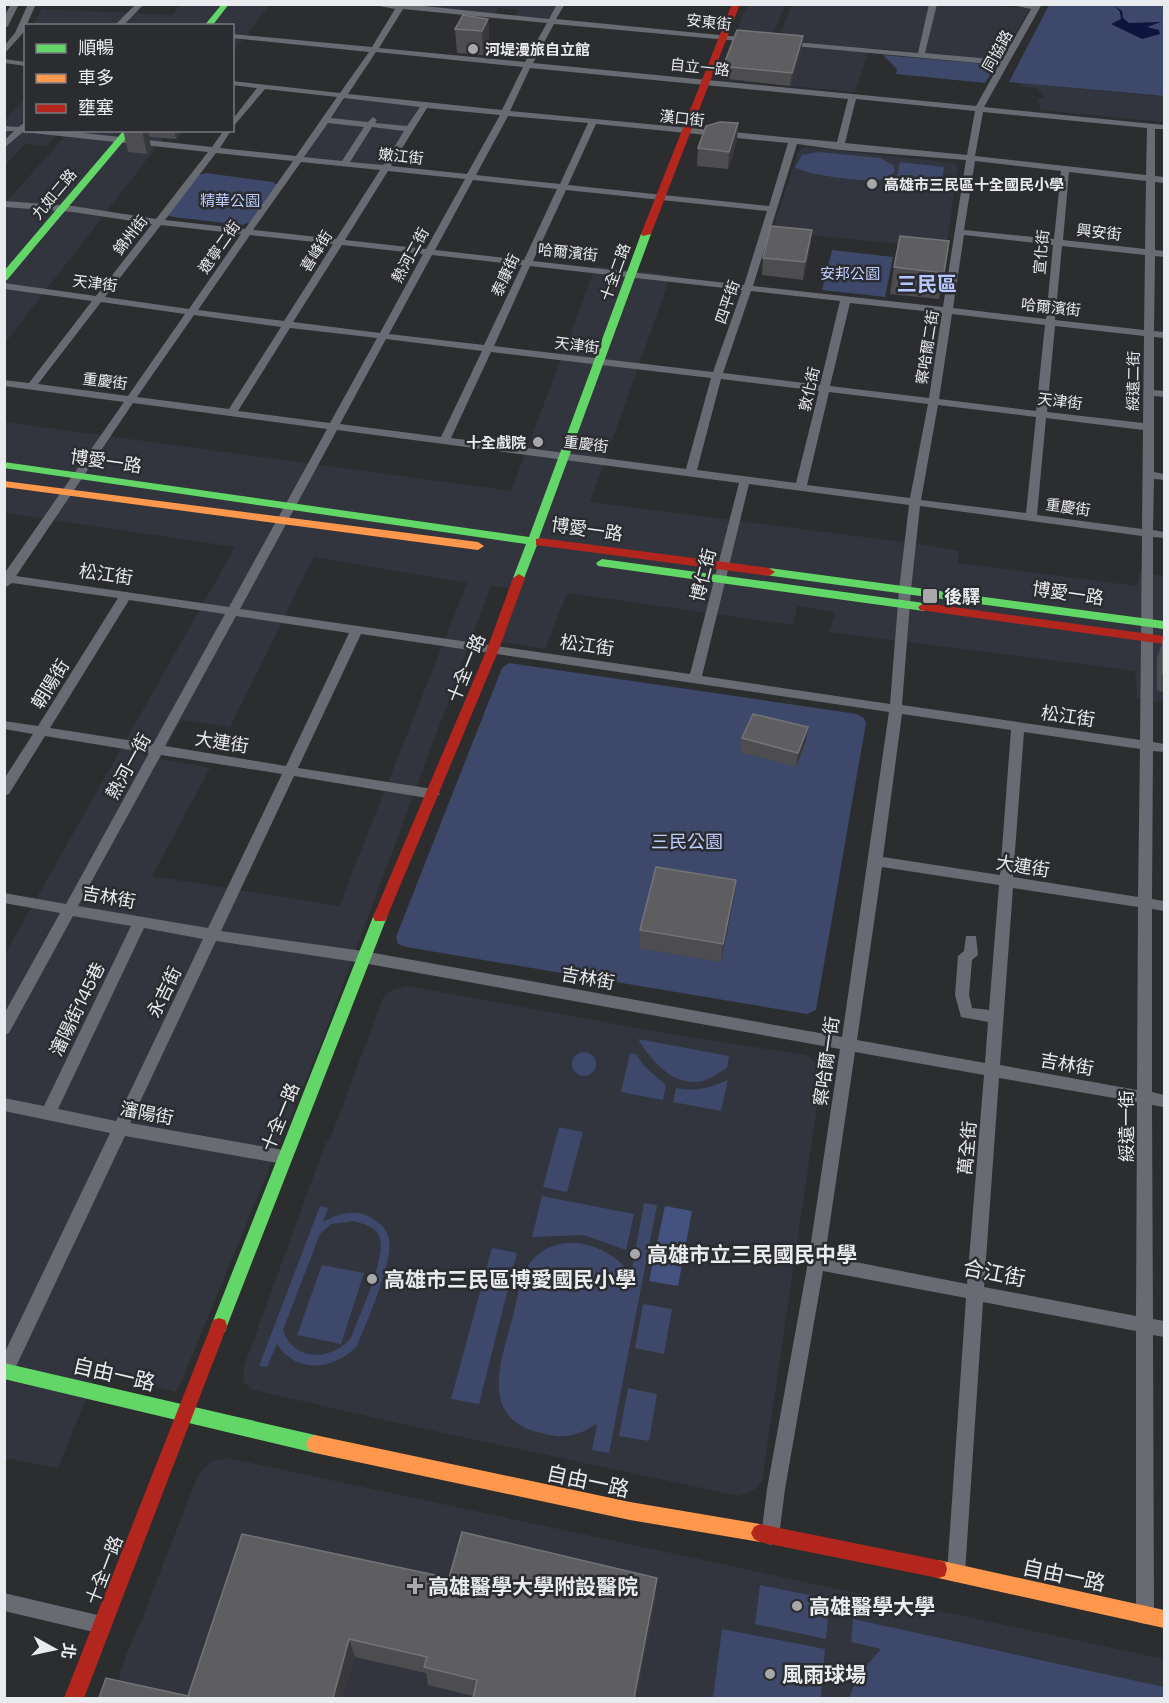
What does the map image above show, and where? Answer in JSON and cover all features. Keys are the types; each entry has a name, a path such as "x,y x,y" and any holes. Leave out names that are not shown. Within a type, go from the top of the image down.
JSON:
{"street":[{"path":"15,4 5,25 24,26"},
{"path":"25,24 32,4"},
{"path":"120,24 141,4"},
{"path":"210,24 226,4"},
{"path":"220,24 235,4"},
{"name":"安東街","path":"372,4 763,41"},
{"name":"熱河二街","path":"283,520 505,113 528,64 561,4"},
{"name":"十全二路","path":"531,546 562,456 659,198 736,4"},
{"path":"921,55 933,4"},
{"path":"1009,4 1037,6"},
{"name":"遼寧二街","path":"6,580 326,120 401,6"},
{"name":"同協路","path":"979,109 1037,6"},
{"path":"4,52 24,26"},
{"name":"自立一路","path":"234,36 1164,127"},
{"path":"772,42 1006,63"},
{"path":"4,61 24,64"},
{"name":"漢口街","path":"234,83 425,105 971,158 1164,180"},
{"path":"234,123 263,86"},
{"path":"840,147 852,97"},
{"name":"喜峰街","path":"232,412 425,105"},
{"name":"察哈爾二街","path":"904,597 915,503 934,400 979,109"},
{"path":"326,120 371,122 410,129"},
{"path":"345,164 371,122"},
{"name":"泰康街","path":"445,440 593,122"},
{"name":"綏遠二街","path":"1146,629 1151,126"},
{"name":"嫩江街","path":"4,128 24,129"},
{"path":"4,146 24,130"},
{"name":"嫩江街","path":"72,132 120,135 214,150 773,209"},
{"name":"錦州街","path":"32,386 97,298 228,132"},
{"name":"九如二路","path":"4,278 58,208 120,135"},
{"name":"四平街","path":"691,472 717,375 748,287 794,142"},
{"name":"宣化街","path":"1031,517 1065,170"},
{"name":"哈爾濱街","path":"4,204 58,208 159,222 1164,335"},
{"name":"九如二路","path":"4,264 58,208"},
{"name":"興安街","path":"959,232 1164,254"},
{"name":"天津街","path":"4,286 287,325 1147,427"},
{"name":"敦化街","path":"801,487 846,298"},
{"name":"重慶街","path":"4,382 1164,534"},
{"path":"1149,392 1164,394"},
{"name":"博愛一路","path":"4,465 291,504 720,580 904,597"},
{"path":"1148,475 1164,477"},
{"name":"博仁街","path":"696,679 745,480"},
{"name":"博愛一路","path":"4,484 283,520 723,566 904,597 1146,629 1164,625"},
{"name":"熱河一街","path":"4,1029 283,520"},
{"name":"十全一路","path":"74,1698 283,1157 363,957 493,649 531,546"},
{"name":"松江街","path":"6,580 126,595 1164,748"},
{"name":"朝陽街","path":"4,791 126,595"},
{"name":"察哈爾一街","path":"770,1536 776,1489 816,1262 876,861 896,708 904,597"},
{"name":"永吉街","path":"4,1371 119,1128 214,935 357,629"},
{"name":"博愛一路","path":"1146,629 1164,640"},
{"name":"綏遠一街","path":"1145,1614 1143,1325 1146,629"},
{"name":"大連街","path":"4,725 433,794"},
{"name":"萬全街","path":"956,1573 1018,726"},
{"name":"大連街","path":"876,861 1164,906"},
{"name":"吉林街","path":"4,898 214,935 363,957 1164,1101"},
{"name":"瀋陽街145巷","path":"49,1112 140,922"},
{"path":"971,940 971,955 965,956 962,995 966,1013 997,1017"},
{"name":"瀋陽街","path":"4,1104 119,1128 283,1157"},
{"name":"合江街","path":"816,1262 1164,1329"},
{"name":"自由一路","path":"4,1371 334,1449 630,1511 956,1573 1164,1619"},
{"path":"4,1602 102,1625"}],"shaded area":[{"path":"982,4 1029,9 1001,60 870,48 855,92 724,80 718,76 733,40 808,46 809,42 778,39 792,5"},
{"path":"180,5 270,5 234,51 234,24 33,24 42,9 172,15"},
{"path":"400,5 558,5 550,19 516,16 518,10 499,8 495,14"},
{"path":"747,5 785,5 772,37 735,36"},
{"path":"1115,6 1122,11 1123,18 1129,23 1161,22 1147,27 1159,30 1160,34 1142,39 1111,24 1121,19 1120,12"},
{"path":"1021,83 1164,97 1164,122 1041,110 1037,99 1044,97 1037,88 1021,87"},
{"path":"346,98 421,106 382,165 304,157"},
{"path":"24,100 24,132 59,132 46,146 25,144 5,166 5,120"},
{"path":"69,132 168,132 5,343 5,203"},
{"name":"高雄市三民區十全國民小學","path":"806,147 954,163 958,166 946,249 772,231 799,150"},
{"path":"596,266 671,275 590,502 927,545 958,551 958,563 1137,586 1140,573 1164,576 1164,702 1137,698 1135,671 829,632 835,612 797,606 793,625 567,593 545,649 500,641 519,589 491,586 322,1041 177,1392 97,1372 58,1468 5,1458 5,954 235,547 5,513 5,422 511,491","holes":["314,557 467,583 339,906 152,876 210,768 160,759 181,720 230,727"]},
{"name":"高雄市立三民國民中學","path":"408,986 681,1036 806,1055 816,1062 821,1080 762,1482 754,1490 739,1496 424,1429 250,1389 243,1381 244,1366 326,1142 329,1141 383,998 392,990"},
{"path":"665,1206 692,1211 678,1286 649,1281"},
{"name":"高雄醫學大學附設醫院","path":"228,1458 1164,1659 1164,1698 112,1698 127,1653 198,1475 211,1461"}],"green space":[{"path":"1049,5 1164,5 1164,96 1009,82"},
{"path":"883,55 996,65 985,83 896,74 897,69"},
{"path":"819,152 880,158 893,165 895,171 884,179 861,180 822,175 795,167 802,155"},
{"path":"900,162 944,167 941,187 896,182"},
{"name":"精華公園","path":"206,173 273,182 277,185 251,222 242,225 168,215 198,175"},
{"name":"安邦公園","path":"832,250 893,257 885,297 822,290"},
{"name":"三民公園","path":"509,663 857,714 864,718 866,723 816,1010 807,1014 398,944 396,937 502,668"},
{"path":"638,1039 729,1056 727,1068 706,1080 685,1081 666,1072 658,1065"},
{"path":"584,1052 592,1056 596,1064 592,1072 584,1076 576,1072 572,1064 576,1056"},
{"path":"630,1053 636,1054 644,1066 666,1085 663,1100 621,1092"},
{"path":"728,1080 721,1111 673,1102 676,1088 690,1090"},
{"path":"559,1127 583,1132 567,1192 543,1187"},
{"path":"542,1196 634,1214 626,1250 584,1235 532,1237"},
{"path":"644,1203 657,1205 609,1453 592,1450 597,1424 575,1435 554,1436 519,1424 507,1413 501,1399 499,1384 500,1367 526,1269 535,1257 547,1249 560,1244 573,1243 586,1244 599,1249 622,1264 631,1274"},
{"path":"320,1206 328,1208 323,1222 339,1215 356,1213 368,1216 379,1223 389,1239 387,1262 357,1346 337,1360 315,1366 294,1360 277,1344 267,1367 259,1366","holes":["354,1221 376,1231 381,1243 377,1270 366,1301 351,1338 343,1346 324,1354 304,1353 295,1348 283,1330 320,1234 331,1224"]},
{"path":"492,1248 517,1253 479,1404 451,1399"},
{"path":"322,1265 364,1273 341,1344 297,1335"},
{"path":"643,1304 672,1309 664,1354 635,1348"},
{"path":"628,1388 657,1394 649,1441 619,1436"},
{"path":"760,1585 830,1599 826,1639 755,1624"},
{"path":"853,1619 1164,1687 1164,1698 849,1698 859,1674 881,1649 851,1642"},
{"name":"風雨球場","path":"722,1629 825,1649 821,1698 713,1698"}],"building":[{"path":"463,15 488,19 482,31 455,29"},
{"path":"737,30 803,36 792,73 730,67 724,64"},
{"path":"720,122 738,123 729,152 698,148 706,126"},
{"path":"771,226 812,230 805,262 763,258"},
{"path":"900,236 949,241 944,273 894,267"},
{"path":"1164,640 1164,673 1163,673"},
{"path":"753,714 808,727 798,753 742,738"},
{"path":"656,867 736,880 723,944 640,930"},
{"path":"462,1532 657,1578 634,1698 473,1698 477,1680 424,1667 427,1657 349,1639 333,1698 99,1698 106,1678 188,1696 242,1534 449,1578"}],"traffic: fast":[{"path":"210,24 226,4"},
{"path":"4,278 127,132"},
{"path":"519,578 646,234"},
{"path":"4,465 540,542"},
{"path":"602,563 924,607"},
{"path":"769,572 1164,625"},
{"path":"219,1326 380,917"},
{"path":"4,1371 315,1444"}],"traffic: slow":[{"path":"4,484 478,546"},
{"path":"315,1444 630,1511 760,1533"},
{"path":"938,1569 1164,1619"}],"traffic: jam":[{"path":"646,234 736,4"},
{"path":"540,542 769,572"},
{"path":"380,917 493,649 519,578"},
{"path":"924,607 1164,640"},
{"path":"74,1698 219,1326"},
{"path":"760,1533 938,1569"}],"place":[{"name":"河堤漫旅自立館","path":"473,49"},
{"name":"高雄市三民區十全國民小學","path":"872,184"},
{"name":"十全戲院","path":"538,442"},
{"name":"後驛","path":"930,596"},
{"name":"高雄市立三民國民中學","path":"635,1254"},
{"name":"高雄市三民區博愛國民小學","path":"372,1279"},
{"name":"高雄醫學大學附設醫院","path":"415,1586"},
{"name":"高雄醫學大學","path":"797,1606"},
{"name":"風雨球場","path":"770,1674"}],"district":[{"name":"三民區","path":"927,284"}]}
